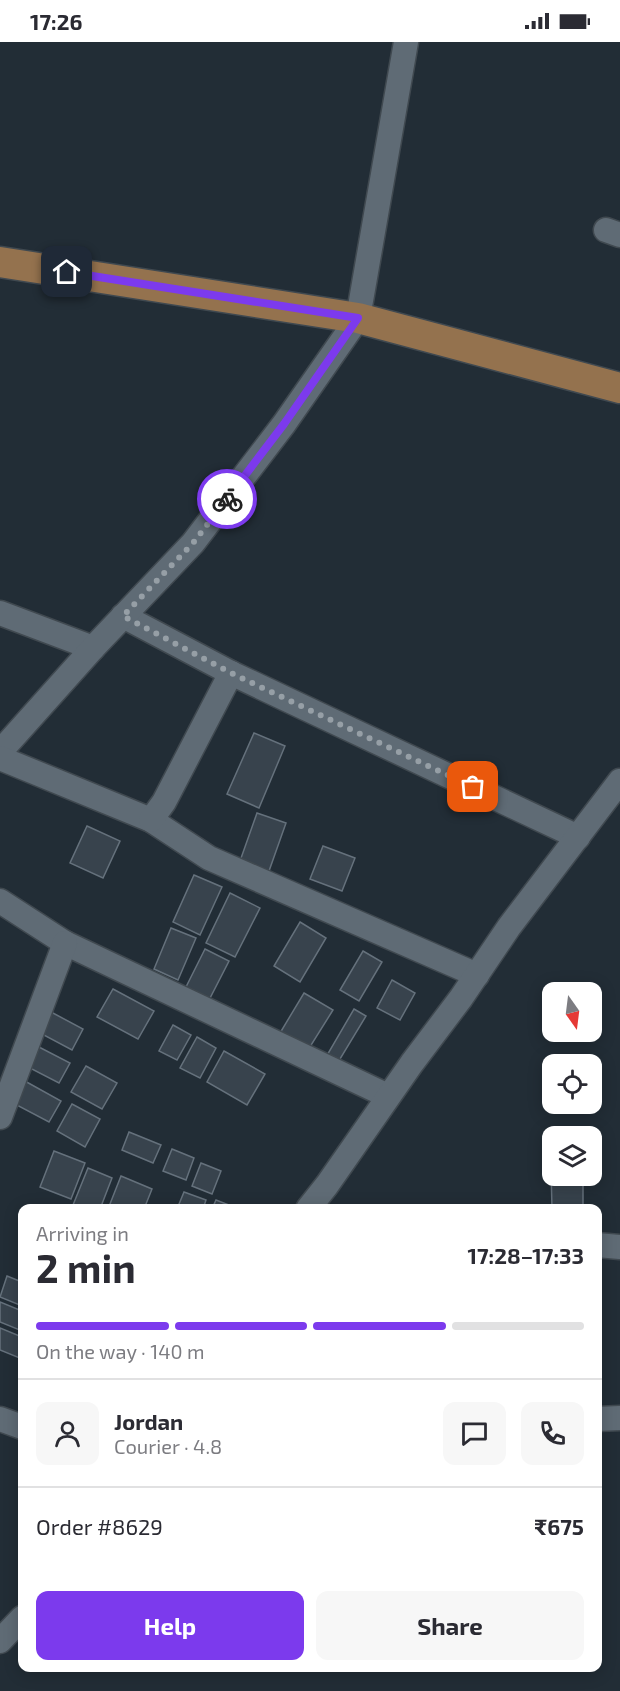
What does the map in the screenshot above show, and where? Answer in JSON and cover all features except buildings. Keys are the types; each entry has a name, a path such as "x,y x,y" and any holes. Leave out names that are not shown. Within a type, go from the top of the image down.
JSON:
{"main road":[{"path":"0,262 358,318 620,388"}],"street":[{"path":"0,752 93,648 193,543 284,424 358,318 406,42"},
{"path":"0,613 93,648"},
{"path":"123,616 231,673 578,837"},
{"path":"151,820 164,802 231,673"},
{"path":"0,758 151,820 209,858 477,975"},
{"path":"312,1204 509,927 620,780"},
{"path":"0,902 65,943 388,1096"},
{"path":"0,1117 5,1088 65,943"},
{"path":"602,1245 620,1247"},
{"path":"602,1419 620,1418"},
{"path":"0,1419 18,1426"}],"way so far":[{"path":"227,499 193,543 123,616 231,673 473,787"}],"route":[{"path":"67,272 358,318 284,424 227,499"}]}
